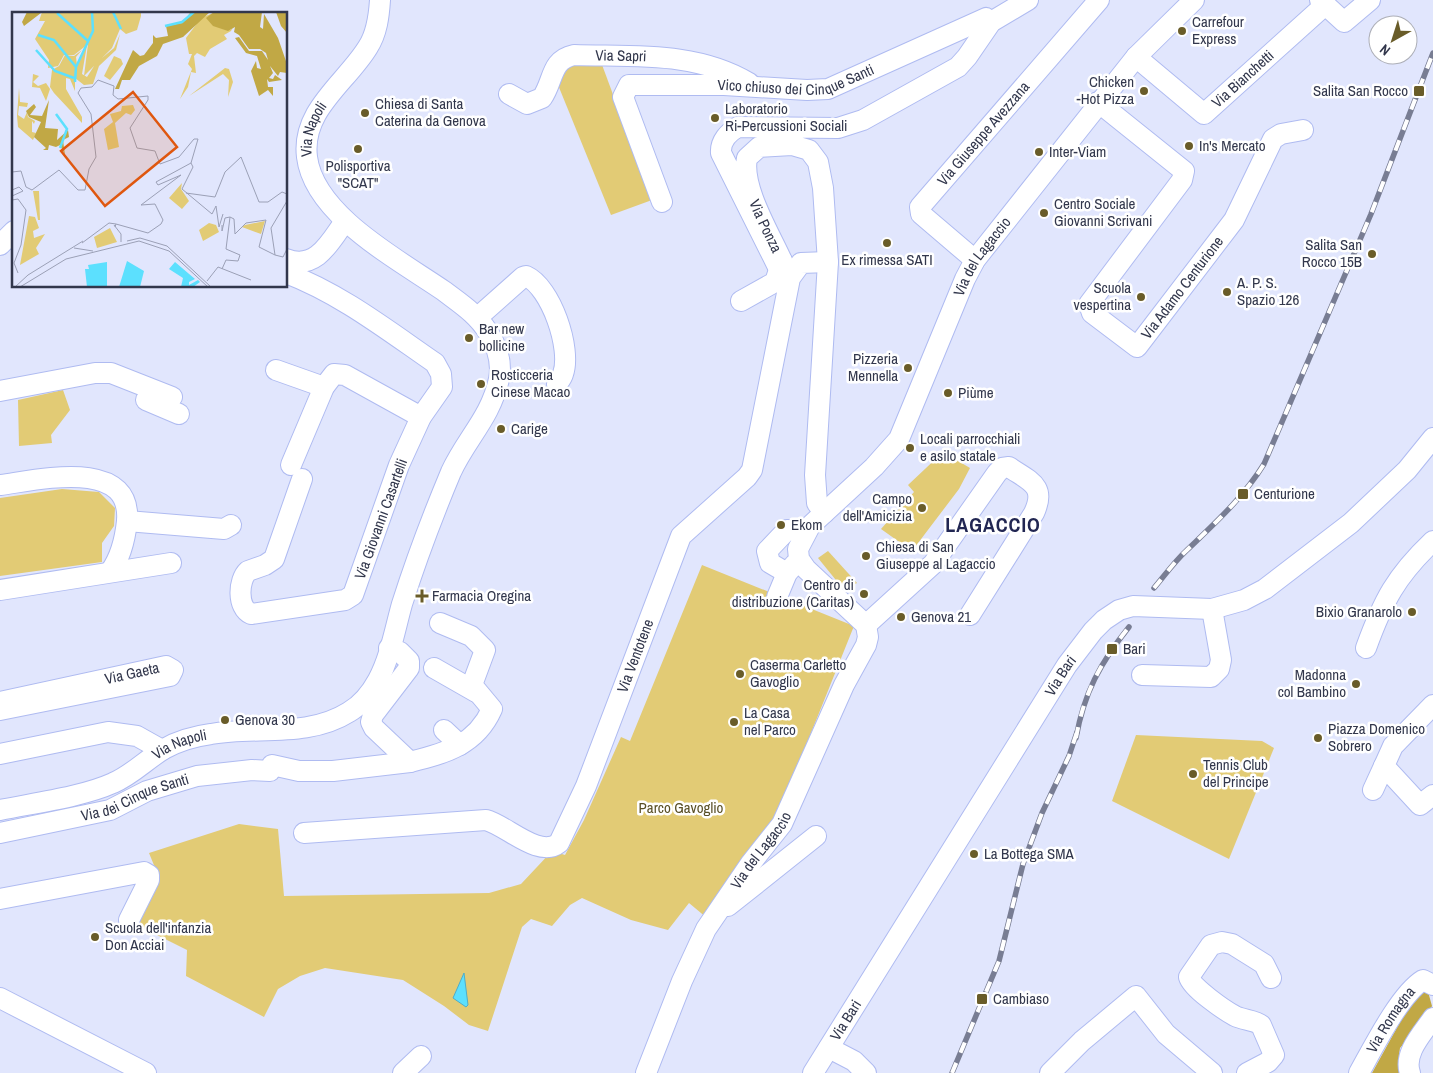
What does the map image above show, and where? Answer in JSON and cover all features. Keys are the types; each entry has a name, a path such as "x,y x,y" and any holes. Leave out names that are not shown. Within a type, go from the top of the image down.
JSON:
{"street":[{"name":"Via Napoli","path":"0,810 102,788 123,778 162,750 176,743 207,734 301,728 333,721 352,710 372,690 382,672 410,581 452,469 484,419 500,372 495,345 478,318 345,221 334,211 315,182 307,157 308,142 320,108 372,41 378,20 380,0"},
{"name":"Via Ponza","path":"824,513 817,503 815,475 828,262 823,188 817,159 809,150 796,145 759,146 747,158 747,179 782,261 780,265 774,264 721,153 721,146 727,136 736,128 830,129 863,120 958,67 991,22 1028,0"},
{"name":"Via Giuseppe Avezzana","path":"976,260 921,214 920,207 1099,0"},
{"name":"Via del Lagaccio","path":"805,531 874,468 899,439 965,279 976,260 1098,102 1136,57 1194,0"},
{"path":"1322,2 1344,22 1370,0"},
{"name":"Via Bianchetti","path":"1136,57 1204,114 1322,2"},
{"name":"Vico chiuso dei Cinque Santi","path":"662,202 641,123 622,97 629,85 755,86 828,89 986,18 991,22"},
{"name":"Via Sapri","path":"509,94 527,104 542,98 557,64 566,57 574,55 687,60 727,72 755,86"},
{"name":"Via Adamo Centurione","path":"1098,102 1184,171 1182,180 1089,304 1092,313 1137,347 1234,220 1273,139 1281,134 1302,130"},
{"path":"288,259 303,263 316,257 325,250 345,221"},
{"path":"0,244 12,233"},
{"path":"742,301 775,282 782,261"},
{"name":"Via Ventotene","path":"304,833 486,820 498,823 530,844 550,847 559,843 586,786 681,536 747,477 752,470 790,278 801,263 806,261 828,262"},
{"name":"Via Giovanni Casartelli","path":"288,274 316,284 344,300 435,364 441,374 442,387 421,418 396,474 353,594 345,600 251,614 244,609 241,580 248,571 270,563 274,559 296,472 324,387"},
{"path":"478,318 526,276 539,284 552,306 560,328 564,352 564,373 557,384"},
{"path":"276,370 324,387 334,374 342,374 421,418"},
{"path":"0,391 88,372 111,373 175,405"},
{"name":"Via Bari","path":"814,1073 1068,665 1093,631 1110,614 1126,607 1212,609 1244,600 1282,578 1351,523 1407,470 1433,438"},
{"path":"777,597 793,566 805,531 787,530 767,551 770,563 776,568 793,566 816,580 866,625 933,564 997,473 1002,468 1009,467 1036,486 1039,498 1034,513 981,604"},
{"path":"0,485 62,478 101,480 120,493 126,506 127,521 120,555 110,572"},
{"path":"127,521 224,528 231,525"},
{"path":"1366,648 1381,608 1395,584 1414,560 1433,541"},
{"path":"0,590 172,563"},
{"path":"1142,675 1211,677 1219,669 1221,660 1212,609"},
{"path":"389,648 406,657 409,661 409,668 373,715 371,722 374,728 410,762 431,757 460,745 475,736 492,709 472,685 485,650 471,636 447,619"},
{"name":"Via del Lagaccio","path":"646,1073 694,953 722,905 782,824 844,685 867,641 868,632 866,625"},
{"name":"Via Gaeta","path":"0,702 166,666 173,670 170,676 0,710"},
{"path":"434,668 476,692"},
{"path":"1373,790 1396,742 1433,705"},
{"path":"444,730 460,745"},
{"path":"0,754 108,732 137,736 162,750"},
{"name":"Via dei Cinque Santi","path":"0,833 110,810 147,791 198,776 271,768 299,771 333,771 410,762"},
{"path":"1384,766 1429,805"},
{"path":"722,905 730,906 816,836"},
{"path":"0,899 144,872 148,875 149,880 129,920"},
{"path":"1248,1073 1268,1062 1274,1055 1261,1025 1234,1016 1201,992 1192,984 1189,977 1209,947 1216,942 1222,942 1232,944 1264,964 1271,978"},
{"name":"Via Romagna","path":"1359,1073 1403,998 1415,985 1423,980 1433,985"},
{"path":"1050,1073 1082,1041 1136,996 1166,1034 1212,1073"},
{"path":"0,998 146,1073"},
{"name":"Via Romagna","path":"1410,1073 1408,1066 1413,1048 1433,1018"},
{"path":"829,1048 854,1061 866,1073"},
{"path":"403,1073 421,1056"}],"green space":[{"path":"590,60 601,62 652,200 611,215 556,80 561,70"},
{"path":"63,390 70,410 51,435 52,443 19,446 18,400"},
{"name":"Campo dell'Amicizia","path":"943,452 970,468 959,489 912,551 881,529 914,492 908,485"},
{"path":"62,489 99,492 115,508 114,526 102,543 102,562 0,576 0,498"},
{"path":"828,551 857,583 844,590 818,558"},
{"name":"Parco Gavoglio","path":"702,565 854,626 774,825 707,918 689,903 668,930 631,920 582,898 570,905 552,926 531,919 522,927 488,1031 469,1025 444,1006 403,980 325,968 300,976 278,989 264,1017 186,976 187,950 133,923 158,875 149,853 239,824 278,829 284,896 489,893 521,884 552,851 565,855 584,820 621,737 630,741"},
{"name":"Tennis Club del Principe","path":"1136,735 1262,741 1274,748 1229,859 1112,801"}],"shaded area":[{"path":"1427,988 1432,1006 1425,1019 1400,1048 1399,1055 1403,1073 1372,1073 1415,995"}],"water":[{"path":"464,973 468,1005 466,1007 453,998"}],"railway":[{"path":"1154,588 1178,559 1238,499 1264,464 1371,214 1433,53"},
{"path":"1076,738 1079,722 1095,679 1110,653 1129,627"},
{"path":"952,1073 999,961 1023,864 1042,813 1069,756 1077,732"}],"place":[{"name":"Carrefour Express","path":"1182,31"},
{"name":"Chicken -Hot Pizza","path":"1144,91"},
{"name":"Salita San Rocco","path":"1419,91"},
{"name":"Chiesa di Santa Caterina da Genova","path":"365,113"},
{"name":"Laboratorio Ri-Percussioni Sociali","path":"715,118"},
{"name":"In's Mercato","path":"1189,146"},
{"name":"Polisportiva \"SCAT\"","path":"358,149"},
{"name":"Inter-Viam","path":"1039,152"},
{"name":"Centro Sociale Giovanni Scrivani","path":"1044,213"},
{"name":"Ex rimessa SATI","path":"887,243"},
{"name":"Salita San Rocco 15B","path":"1372,254"},
{"name":"A. P. S. Spazio 126","path":"1227,292"},
{"name":"Scuola vespertina","path":"1141,297"},
{"name":"Bar new bollicine","path":"469,338"},
{"name":"Pizzeria Mennella","path":"908,368"},
{"name":"Rosticceria Cinese Macao","path":"481,384"},
{"name":"Piùme","path":"948,393"},
{"name":"Carige","path":"501,429"},
{"name":"Locali parrocchiali e asilo statale","path":"910,448"},
{"name":"Centurione","path":"1243,494"},
{"name":"Campo dell'Amicizia","path":"922,508"},
{"name":"Ekom","path":"781,525"},
{"name":"Chiesa di San Giuseppe al Lagaccio","path":"866,556"},
{"name":"Centro di distribuzione (Caritas)","path":"864,594"},
{"name":"Farmacia Oregina","path":"422,596"},
{"name":"Bixio Granarolo","path":"1412,612"},
{"name":"Genova 21","path":"901,617"},
{"name":"Bari","path":"1112,649"},
{"name":"Caserma Carletto Gavoglio","path":"740,674"},
{"name":"Madonna col Bambino","path":"1356,684"},
{"name":"Genova 30","path":"225,720"},
{"name":"La Casa nel Parco","path":"734,722"},
{"name":"Piazza Domenico Sobrero","path":"1318,738"},
{"name":"Tennis Club del Principe","path":"1193,774"},
{"name":"La Bottega SMA","path":"974,854"},
{"name":"Scuola dell'infanzia Don Acciai","path":"95,937"},
{"name":"Cambiaso","path":"982,999"}],"district":[{"name":"LAGACCIO","path":"993,525"}]}
